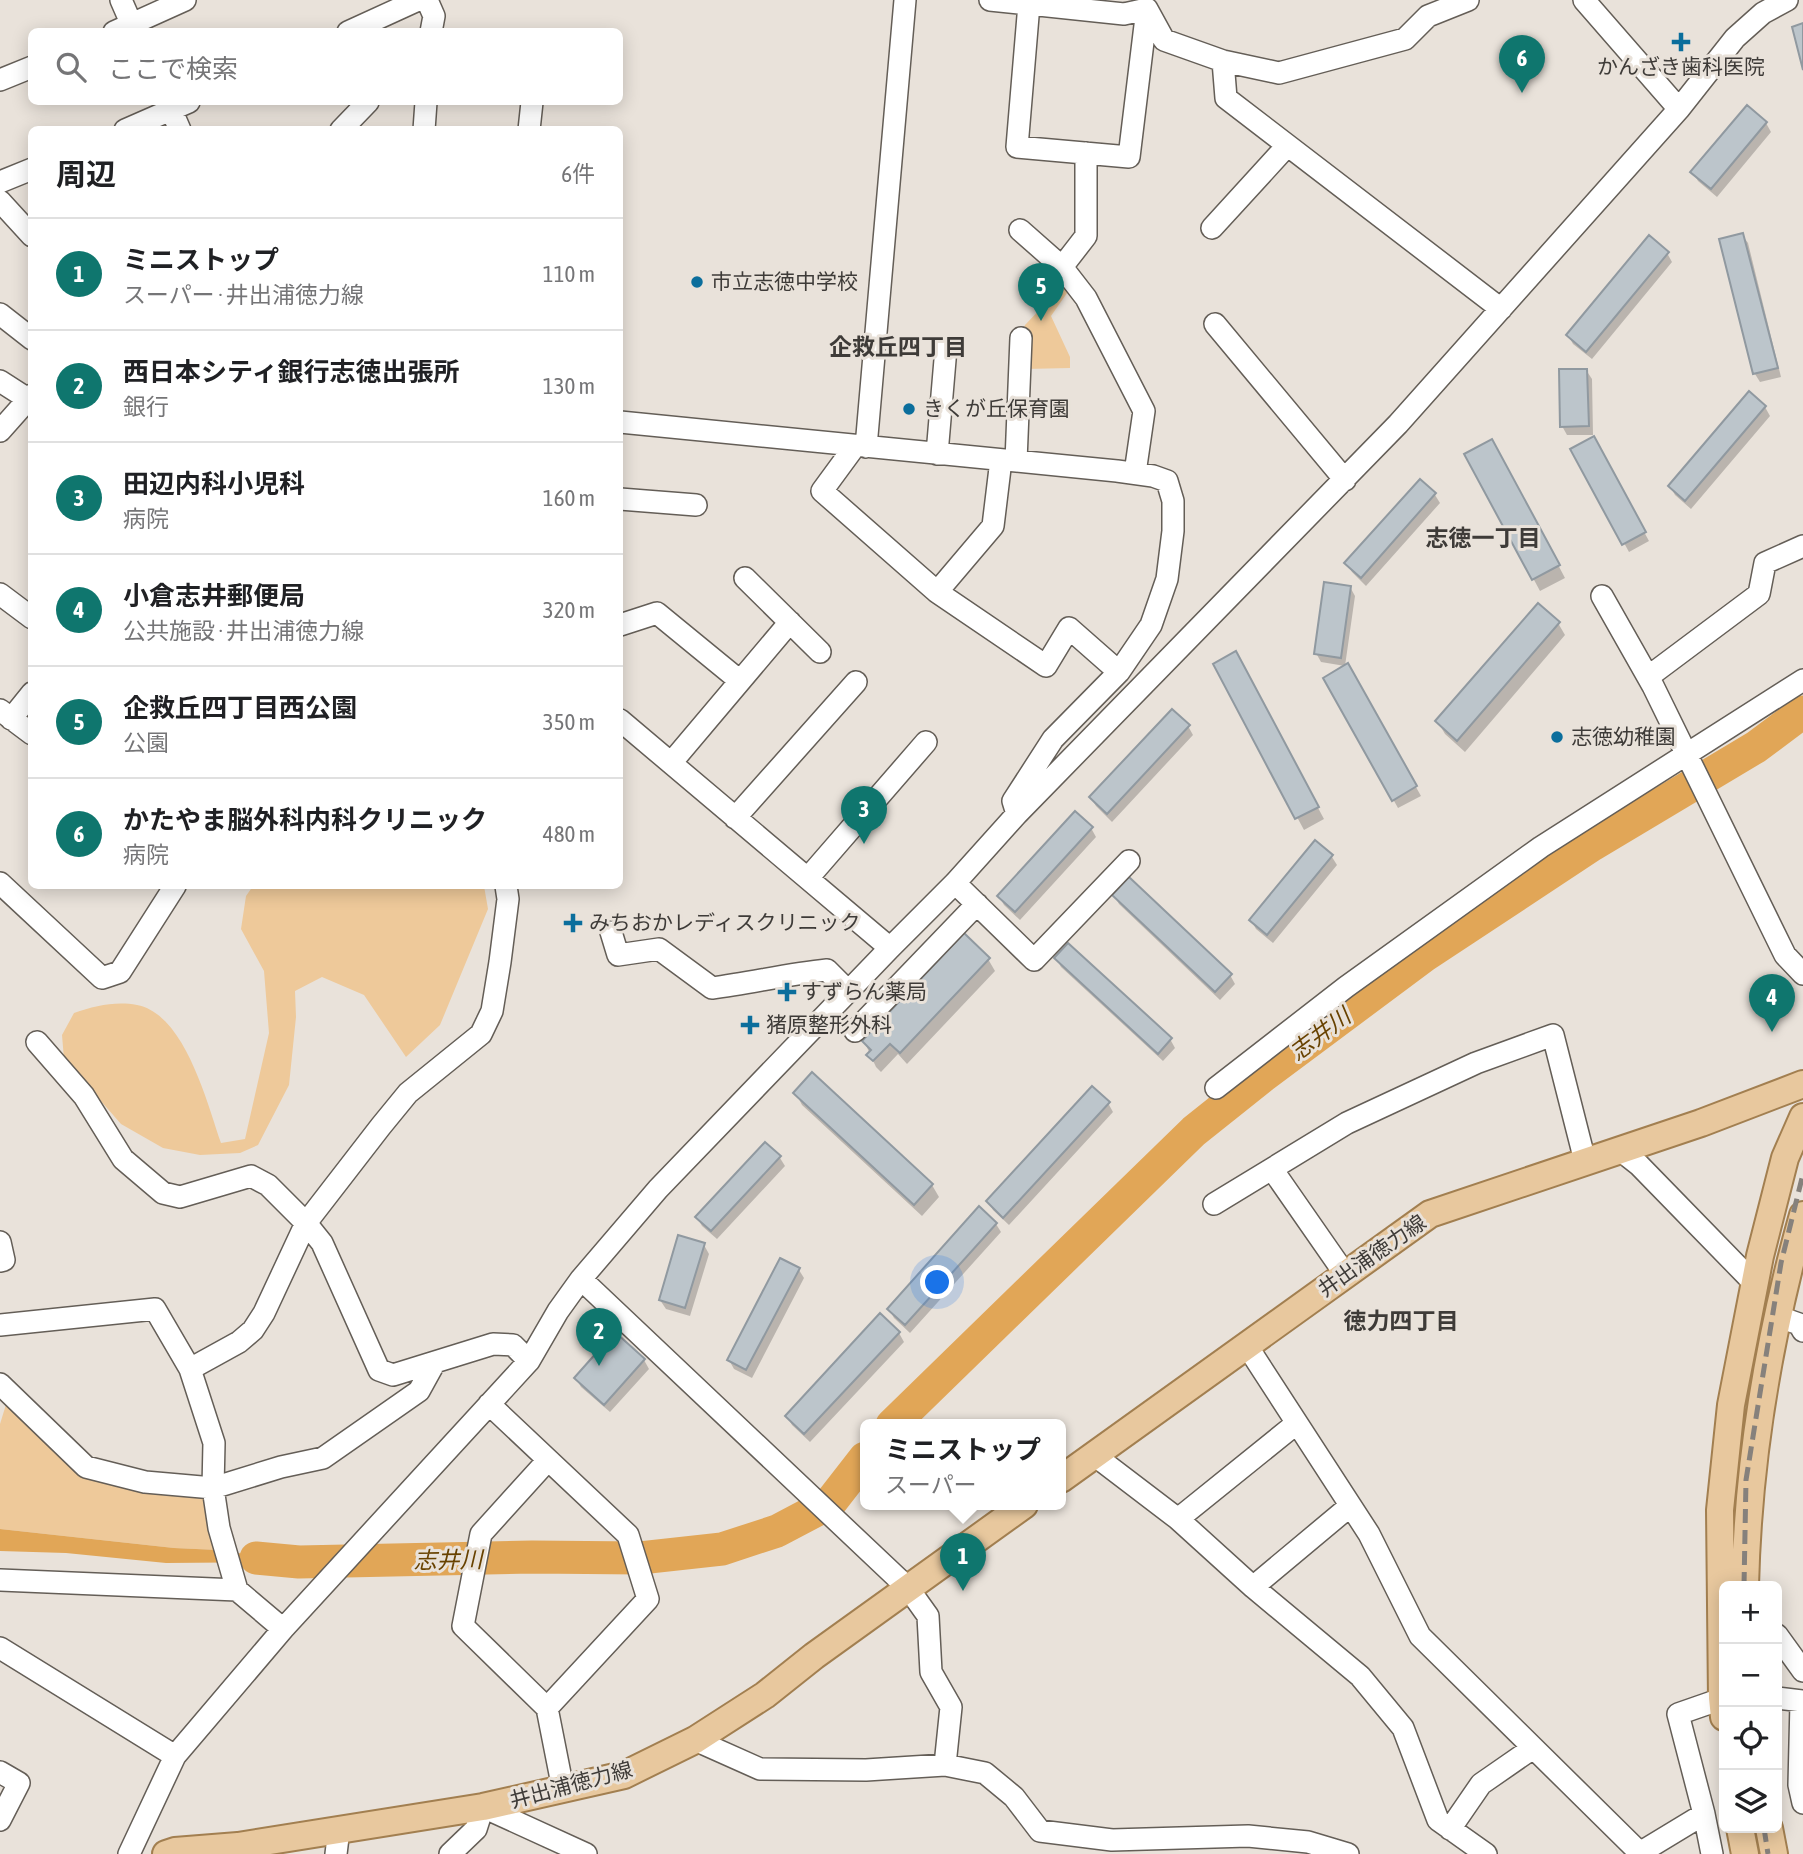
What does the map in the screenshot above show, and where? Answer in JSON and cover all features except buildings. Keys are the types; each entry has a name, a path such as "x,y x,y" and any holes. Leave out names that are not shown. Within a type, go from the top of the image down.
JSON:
{"main road":[{"name":"井出浦徳力線","path":"1066,1475 1430,1214 1766,1100 1803,1084"},
{"path":"1722,1644 1720,1510 1731,1405 1754,1283 1785,1158 1803,1117"},
{"path":"1745,1581 1746,1530 1754,1449 1788,1267 1803,1215"},
{"name":"井出浦徳力線","path":"166,1854 175,1851 237,1850 338,1842 624,1775 695,1740 765,1695 1017,1510"},
{"path":"1741,1833 1745,1854"},
{"path":"1770,1833 1774,1854"}],"street":[{"path":"121,0 127,28"},
{"path":"129,28 186,0"},
{"path":"357,28 418,0"},
{"path":"427,0 434,16 432,28"},
{"path":"905,0 861,446 822,491 937,592 1046,666 1069,628 1119,672"},
{"path":"1146,5 1164,40 1223,61 1279,73 1405,39 1425,8 1468,0"},
{"path":"1584,0 1679,109"},
{"path":"129,1854 175,1756 283,1629 529,1361 558,1311 581,1279 658,1189 955,883 1017,814 1345,480 1679,109 1735,38 1763,13 1787,0"},
{"path":"1000,1 1124,14 1146,5"},
{"path":"1030,4 1017,147 1129,157 1146,5"},
{"path":"1223,61 1226,98 1501,309"},
{"path":"0,80 28,69"},
{"path":"133,126 174,105"},
{"path":"176,105 179,126"},
{"path":"345,126 365,105"},
{"path":"424,126 426,105"},
{"path":"529,126 532,105"},
{"path":"1212,229 1287,146"},
{"path":"1062,267 1086,236 1086,153"},
{"path":"0,183 28,171"},
{"path":"0,201 28,232"},
{"path":"1020,230 1062,267 1086,298 1144,411 1135,473"},
{"path":"0,314 28,336"},
{"path":"1216,324 1345,480"},
{"path":"937,592 993,526 1008,460 1021,338"},
{"path":"937,454 946,348"},
{"path":"0,381 28,396"},
{"path":"0,431 28,399"},
{"path":"623,422 1135,473 1167,481 1173,501 1173,531 1167,579 1151,625 1119,672 1053,740 1013,801 1017,814"},
{"path":"623,499 696,505"},
{"path":"1648,677 1759,594 1766,563 1803,546"},
{"path":"746,578 820,652"},
{"path":"0,594 28,615"},
{"path":"1602,596 1687,753 1785,955 1803,974"},
{"path":"623,624 657,613 740,681"},
{"path":"671,763 790,622"},
{"path":"1216,1088 1346,987 1541,847 1803,680"},
{"path":"736,818 856,682"},
{"path":"28,696 6,715 28,731"},
{"path":"623,723 890,948"},
{"path":"808,878 926,742"},
{"path":"955,883 1034,960 1129,861"},
{"path":"0,883 102,978 120,972 173,889"},
{"path":"190,1369 239,1342 253,1330 264,1313 306,1223 408,1093 481,1034 492,1011 508,900 506,889"},
{"path":"855,1031 976,904"},
{"path":"611,932 618,955 659,949 712,988 827,970 848,991"},
{"path":"1214,1204 1347,1123 1476,1063 1553,1035 1585,1161"},
{"path":"37,1042 85,1096 123,1159 163,1193 180,1198 251,1176 268,1185 322,1243 379,1370 393,1375 493,1344 513,1345 529,1361"},
{"path":"1620,1150 1754,1283"},
{"path":"1272,1169 1345,1274"},
{"path":"0,1242 4,1260 0,1261"},
{"path":"581,1279 908,1588 928,1616 930,1672 951,1707 945,1765"},
{"path":"0,1325 155,1309 190,1369 214,1443 214,1488 219,1528 237,1590 283,1629"},
{"path":"1779,1317 1799,1324 1803,1331"},
{"path":"1247,1346 1386,1566 1420,1636 1639,1853 1704,1814"},
{"path":"0,1384 86,1467 145,1482 214,1488 281,1467 323,1458 419,1391 435,1362"},
{"path":"489,1405 628,1535 648,1600 547,1708"},
{"path":"1178,1518 1297,1423"},
{"path":"1094,1455 1178,1518 1253,1587 1360,1676 1403,1728 1438,1820 1486,1854"},
{"path":"548,1460 481,1534 463,1626 547,1708 564,1789"},
{"path":"1253,1587 1350,1506"},
{"path":"0,1580 237,1590"},
{"path":"1782,1642 1803,1671"},
{"path":"0,1648 175,1756"},
{"path":"1782,1699 1802,1702 1799,1785 1803,1803"},
{"path":"1712,1854 1678,1714 1719,1705"},
{"path":"695,1740 760,1769 866,1770 945,1765 985,1773 1014,1797 1040,1831 1112,1840 1248,1836 1308,1842 1348,1854"},
{"path":"1450,1829 1481,1784 1533,1748"},
{"path":"0,1772 19,1783 0,1820"},
{"path":"450,1854 476,1829 483,1807 586,1854"}],"shaded area":[{"path":"1067,281 1072,286 1051,316 1070,357 1070,368 1025,369 1025,325"},
{"path":"251,889 485,889 488,909 440,1025 406,1057 364,995 322,977 295,991 296,1017 289,1085 258,1145 240,1153 200,1155 163,1148 121,1124 64,1059 62,1035 74,1013 90,1008 129,1004 154,1012 181,1042 192,1062 221,1143 245,1139 269,1033 264,971 241,929 246,896"},
{"path":"8,1398 76,1466 209,1493 218,1550 174,1548 0,1529 0,1424"},
{"path":"0,1529 174,1548 218,1550 299,1562 166,1563 66,1553 0,1551"}],"waterway":[{"name":"志井川","path":"898,1419 1194,1131 1263,1076 1424,956 1592,845 1756,747 1803,712"},
{"name":"志井川","path":"256,1558 299,1562 532,1557 640,1558 722,1549 777,1531 830,1503 860,1464"}],"railway":[{"path":"1744,1581 1746,1480 1781,1263 1803,1174"},
{"path":"1765,1833 1768,1854"}],"place":[{"name":"かんざき歯科医院","path":"1681,42"},
{"name":"かたやま脳外科内科クリニック","path":"1522,93"},
{"name":"市立志徳中学校","path":"697,282"},
{"name":"企救丘四丁目西公園","path":"1041,321"},
{"name":"きくが丘保育園","path":"909,409"},
{"name":"志徳幼稚園","path":"1557,737"},
{"name":"田辺内科小児科","path":"864,844"},
{"name":"みちおかレディスクリニック","path":"573,923"},
{"name":"すずらん薬局","path":"787,992"},
{"name":"猪原整形外科","path":"750,1025"},
{"name":"小倉志井郵便局","path":"1772,1032"},
{"name":"西日本シティ銀行志徳出張所","path":"599,1366"},
{"name":"ミニストップ","path":"963,1591"}],"district":[{"name":"企救丘四丁目","path":"898,347"},
{"name":"志徳一丁目","path":"1483,538"},
{"name":"徳力四丁目","path":"1401,1321"}]}
